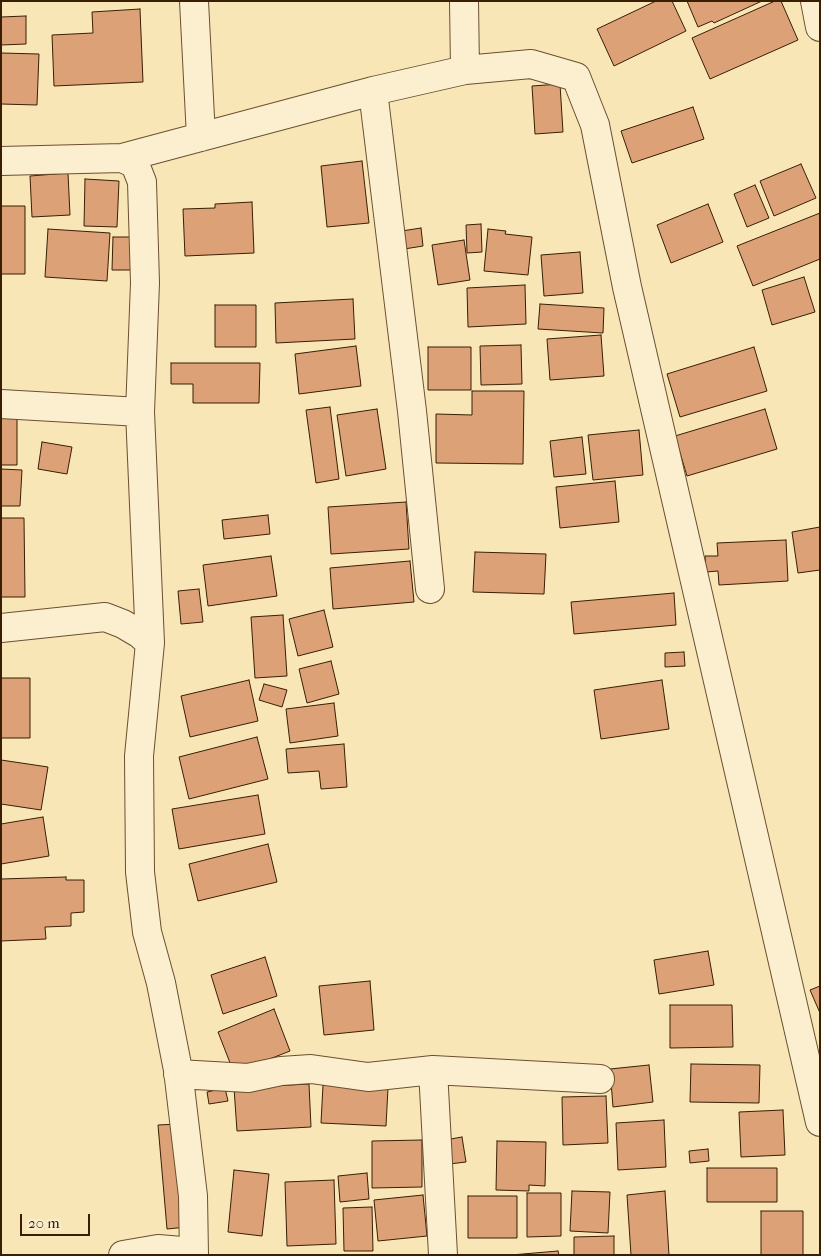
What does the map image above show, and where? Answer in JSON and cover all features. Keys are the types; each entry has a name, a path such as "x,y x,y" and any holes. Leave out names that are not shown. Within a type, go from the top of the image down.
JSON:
{"street":[{"path":"194,1 201,137"},
{"path":"464,1 465,70"},
{"path":"815,1 820,27"},
{"path":"1,161 122,158 373,91 465,70 531,64 576,77 596,125 627,287 820,1122"},
{"path":"373,91 412,411 430,589"},
{"path":"122,158 135,164 142,182 145,283 140,412 150,643 139,756 140,872 147,932 161,982 178,1074 194,1196 194,1253 158,1249 123,1255"},
{"path":"1,404 140,412"},
{"path":"1,628 104,617 124,624 150,643"},
{"path":"178,1074 248,1078 281,1071 311,1069 368,1078 433,1070 600,1079"},
{"path":"433,1070 443,1255"}],"building":[{"path":"656,1 672,1 686,31 614,66 597,29"},
{"path":"687,1 762,1 714,23 712,21 698,27"},
{"path":"775,1 781,1 798,40 710,79 692,38"},
{"path":"140,9 143,82 54,86 52,35 93,33 92,12"},
{"path":"26,16 26,44 1,45 1,17"},
{"path":"1,53 39,54 37,105 1,104"},
{"path":"560,84 563,132 535,134 532,86"},
{"path":"693,107 704,139 632,163 621,131"},
{"path":"362,161 369,223 327,227 321,166"},
{"path":"801,164 816,198 774,216 760,181"},
{"path":"68,173 70,215 32,217 30,176"},
{"path":"85,179 119,181 117,227 84,226"},
{"path":"755,185 769,218 747,227 734,194"},
{"path":"252,202 254,253 185,256 183,209 215,208 215,204"},
{"path":"708,204 723,242 671,263 657,225"},
{"path":"1,206 25,206 25,274 1,274"},
{"path":"820,213 820,259 753,286 737,246"},
{"path":"481,224 482,252 467,253 466,225"},
{"path":"421,228 423,246 398,250 395,232"},
{"path":"48,229 110,233 107,281 45,277"},
{"path":"488,229 506,231 505,234 532,237 528,275 484,271"},
{"path":"113,237 133,237 133,270 112,270"},
{"path":"464,240 470,280 438,285 432,245"},
{"path":"580,252 583,293 544,296 541,255"},
{"path":"804,277 815,312 772,325 762,290"},
{"path":"525,285 526,324 468,327 467,288"},
{"path":"353,299 355,339 276,343 275,303"},
{"path":"540,304 604,308 603,333 538,329"},
{"path":"215,305 256,305 256,347 215,347"},
{"path":"601,335 604,376 550,380 547,339"},
{"path":"521,345 522,384 481,385 480,346"},
{"path":"356,346 361,386 299,394 295,354"},
{"path":"428,347 471,347 471,390 428,390"},
{"path":"754,347 767,391 680,417 667,374"},
{"path":"171,363 260,363 259,403 193,403 193,384 171,384"},
{"path":"472,391 524,391 523,464 436,463 436,414 472,415"},
{"path":"17,407 17,465 1,465 1,408"},
{"path":"330,407 339,479 316,483 306,410"},
{"path":"377,409 386,469 346,476 337,415"},
{"path":"765,409 777,449 687,476 675,436"},
{"path":"639,430 643,475 593,480 588,435"},
{"path":"582,437 586,474 554,477 550,441"},
{"path":"42,442 72,447 67,474 38,469"},
{"path":"1,469 22,470 20,506 1,506"},
{"path":"615,481 619,522 560,528 556,487"},
{"path":"406,502 409,549 331,554 328,507"},
{"path":"268,515 270,534 224,539 222,520"},
{"path":"1,518 24,518 25,597 1,597"},
{"path":"820,527 820,570 798,573 792,532"},
{"path":"786,540 788,581 719,585 718,571 706,572 705,556 718,556 717,543"},
{"path":"475,552 546,554 544,594 473,592"},
{"path":"271,556 277,596 208,606 203,565"},
{"path":"410,561 414,602 333,609 330,568"},
{"path":"199,589 203,622 181,624 178,591"},
{"path":"674,593 676,625 574,634 571,602"},
{"path":"324,610 333,647 298,656 289,619"},
{"path":"283,615 287,676 255,678 251,617"},
{"path":"684,652 685,666 665,667 665,653"},
{"path":"331,661 339,694 307,703 299,669"},
{"path":"1,678 30,678 30,738 1,738"},
{"path":"249,680 258,721 190,737 181,696"},
{"path":"662,680 669,729 601,739 594,690"},
{"path":"264,684 287,690 282,707 259,700"},
{"path":"334,703 338,736 290,743 286,709"},
{"path":"257,737 268,779 189,799 179,757"},
{"path":"344,744 347,787 321,789 319,771 288,773 286,749"},
{"path":"1,760 48,767 41,810 1,804"},
{"path":"258,795 265,834 179,849 172,809"},
{"path":"43,817 49,856 1,864 1,824"},
{"path":"268,844 277,882 198,901 189,864"},
{"path":"66,877 66,880 84,880 84,912 71,913 71,926 45,927 46,939 1,941 1,879"},
{"path":"708,951 714,985 659,994 654,960"},
{"path":"265,957 277,996 223,1014 211,975"},
{"path":"370,981 374,1030 324,1035 319,986"},
{"path":"820,986 820,1013 810,990"},
{"path":"670,1005 732,1005 733,1047 670,1048"},
{"path":"274,1009 290,1051 234,1073 218,1032"},
{"path":"691,1064 760,1065 759,1103 690,1102"},
{"path":"649,1065 653,1102 613,1107 610,1069"},
{"path":"309,1084 311,1127 237,1131 234,1088"},
{"path":"323,1085 388,1088 386,1126 321,1123"},
{"path":"225,1088 228,1101 209,1104 207,1092"},
{"path":"606,1096 608,1143 563,1145 562,1097"},
{"path":"783,1110 785,1155 741,1157 739,1112"},
{"path":"664,1120 666,1167 618,1170 616,1123"},
{"path":"178,1124 187,1227 167,1229 158,1125"},
{"path":"462,1137 466,1162 449,1164 445,1140"},
{"path":"422,1140 422,1187 372,1188 372,1141"},
{"path":"497,1141 546,1142 545,1186 529,1185 529,1191 496,1190"},
{"path":"708,1149 709,1161 690,1163 689,1151"},
{"path":"707,1168 777,1168 777,1202 707,1202"},
{"path":"234,1170 269,1174 262,1236 228,1232"},
{"path":"367,1173 369,1199 340,1202 338,1176"},
{"path":"334,1180 336,1244 287,1246 285,1182"},
{"path":"572,1191 610,1192 608,1233 570,1231"},
{"path":"665,1191 669,1255 631,1255 627,1195"},
{"path":"527,1193 561,1193 561,1236 527,1237"},
{"path":"423,1195 427,1236 378,1241 374,1200"},
{"path":"468,1196 517,1196 517,1238 468,1238"},
{"path":"372,1207 373,1251 344,1251 343,1208"},
{"path":"761,1211 803,1211 803,1255 761,1255"},
{"path":"614,1236 614,1255 574,1255 574,1237"},
{"path":"558,1251 559,1255 511,1255"}]}
